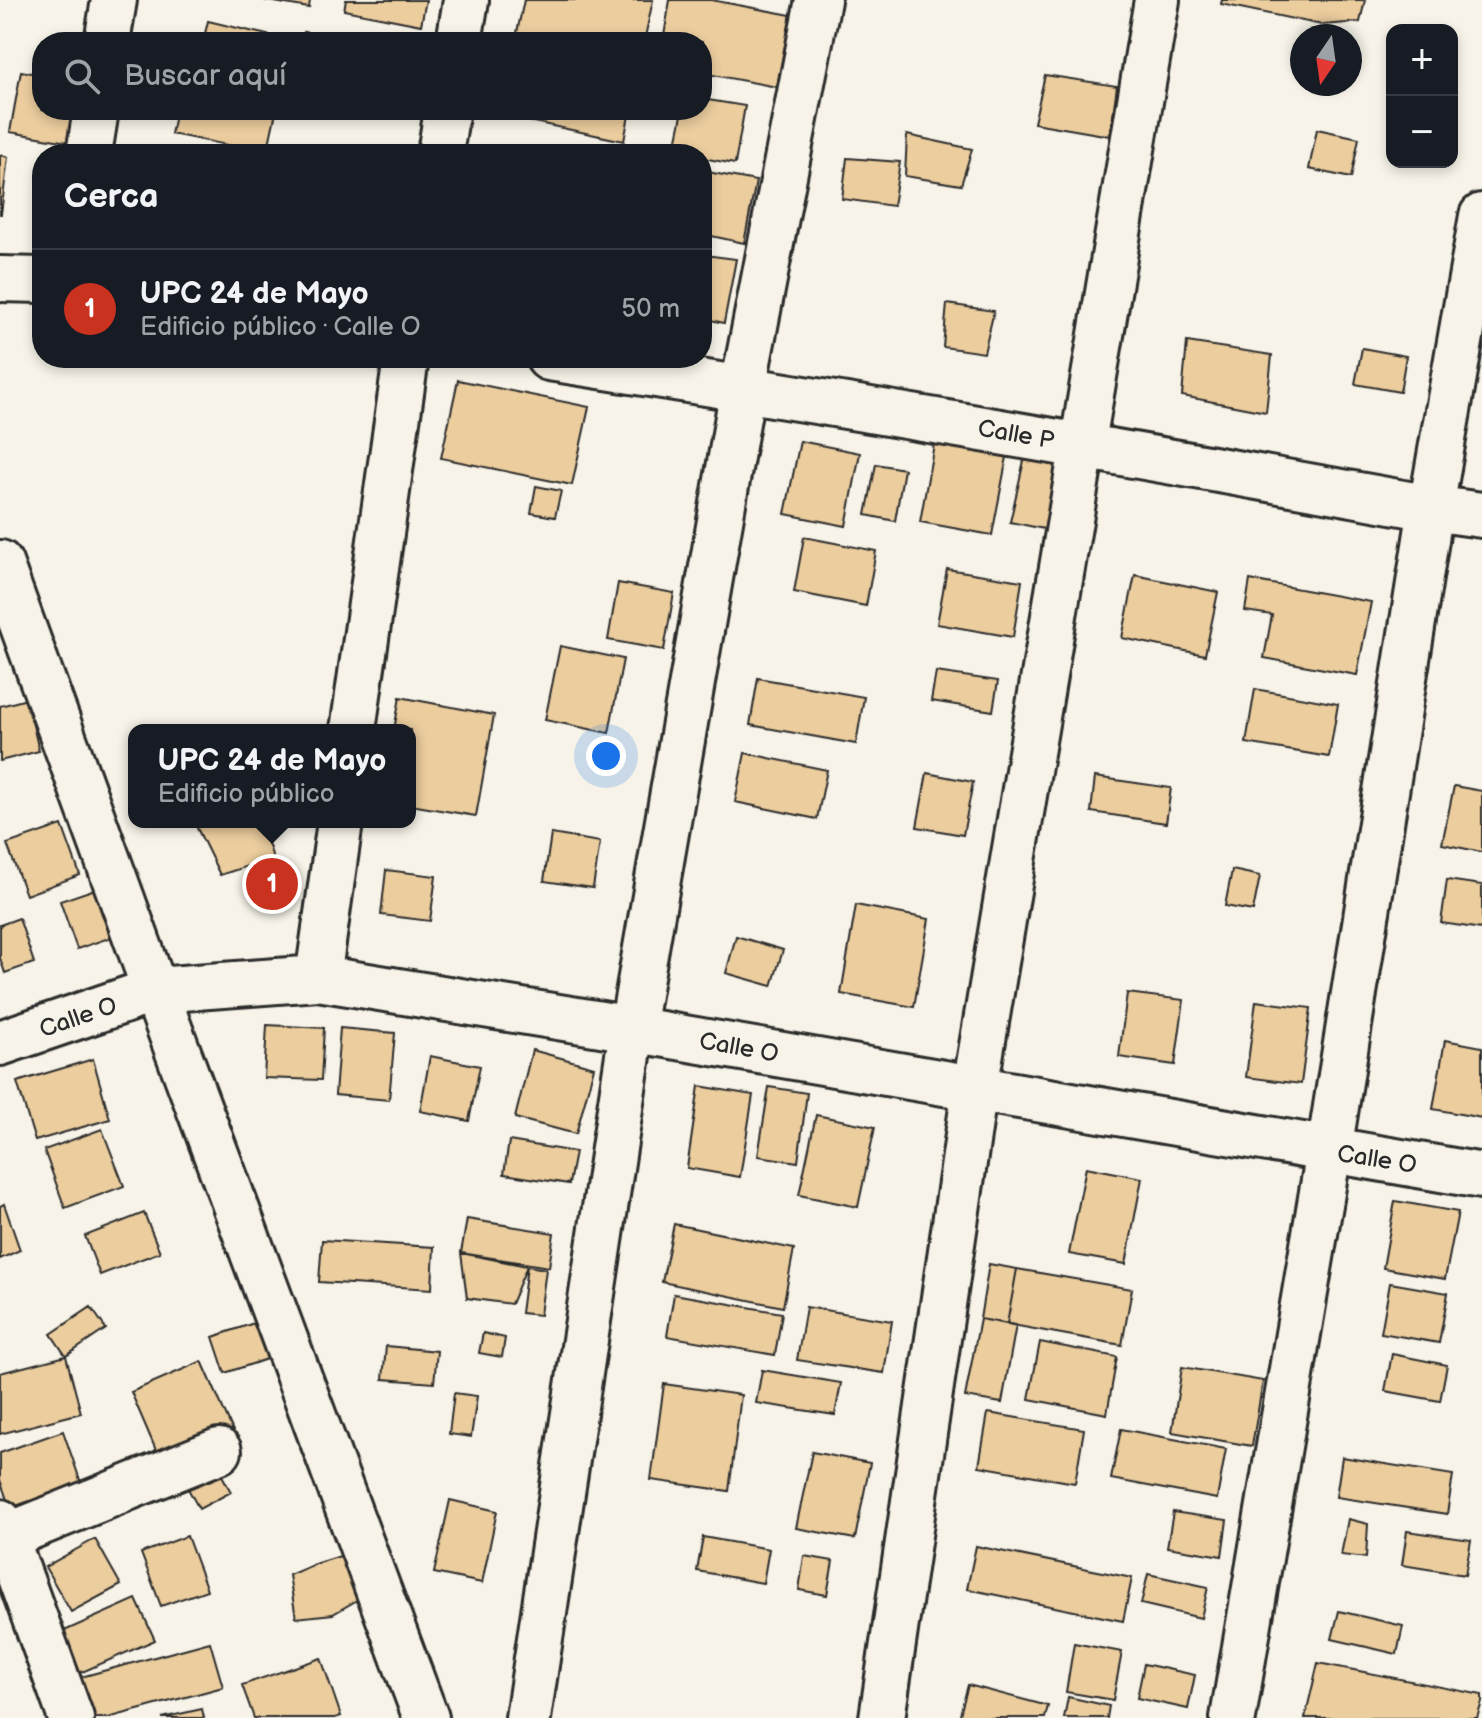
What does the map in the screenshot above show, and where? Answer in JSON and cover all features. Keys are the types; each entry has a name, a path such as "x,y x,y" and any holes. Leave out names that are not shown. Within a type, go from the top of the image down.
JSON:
{"street":[{"path":"109,32 114,0"},
{"path":"461,32 466,0"},
{"path":"528,1718 632,1029 743,388 818,0"},
{"path":"882,1718 975,1088 1157,0"},
{"path":"91,144 94,120"},
{"path":"442,144 445,120"},
{"path":"1233,1718 1329,1151 1431,508 1482,216"},
{"path":"0,279 32,280"},
{"path":"354,724 405,368"},
{"name":"Calle P","path":"614,368 1084,445 1482,515"},
{"path":"0,563 426,1718"},
{"path":"318,978 339,828"},
{"name":"Calle O","path":"0,1043 155,990 318,978 1482,1176"},
{"path":"71,1718 3,1529 219,1451"}],"building":[{"path":"263,0 310,0 309,8"},
{"path":"346,0 426,0 421,25 344,10"},
{"path":"524,0 653,0 646,32 517,32"},
{"path":"670,0 711,0 791,15 777,87 712,75 712,32 665,32"},
{"path":"1222,0 1365,0 1360,22 1335,24 1317,24 1221,4"},
{"path":"208,21 255,32 205,32"},
{"path":"21,71 32,73 32,120 77,120 73,143 10,132"},
{"path":"1045,75 1117,86 1110,136 1034,123"},
{"path":"712,101 745,106 735,164 712,160 712,144 676,144 681,120 712,120"},
{"path":"174,120 274,120 269,144 222,144 171,134"},
{"path":"524,120 628,120 624,141"},
{"path":"1317,129 1359,138 1351,178 1309,169"},
{"path":"907,135 972,149 961,185 905,176"},
{"path":"0,155 8,157 1,214 0,214"},
{"path":"847,158 900,162 893,206 842,199"},
{"path":"712,173 756,181 744,243 712,236"},
{"path":"712,256 736,259 724,323 712,320"},
{"path":"947,304 994,311 984,353 943,347"},
{"path":"1187,342 1272,355 1266,412 1182,396"},
{"path":"1362,348 1406,356 1400,392 1355,384"},
{"path":"458,380 589,407 572,485 441,458"},
{"path":"800,441 860,453 846,526 785,514"},
{"path":"934,444 1007,457 992,535 920,522"},
{"path":"1025,456 1063,465 1049,530 1010,522"},
{"path":"876,464 904,469 895,521 866,515"},
{"path":"536,486 561,491 555,517 531,513"},
{"path":"804,537 876,551 866,606 794,592"},
{"path":"947,569 1022,581 1013,637 937,624"},
{"path":"1135,575 1218,592 1205,655 1122,638"},
{"path":"1250,580 1371,602 1357,675 1264,658 1272,615 1245,611"},
{"path":"618,583 674,593 664,650 608,640"},
{"path":"560,646 623,659 609,733 545,720"},
{"path":"936,672 998,681 993,711 931,701"},
{"path":"758,678 864,697 856,744 750,725"},
{"path":"1255,689 1338,704 1329,757 1246,743"},
{"path":"400,697 494,715 476,816 416,806 416,724 395,724"},
{"path":"27,699 39,751 0,761 0,706"},
{"path":"745,753 827,770 817,819 735,802"},
{"path":"927,773 973,782 963,835 917,827"},
{"path":"1095,777 1171,788 1166,823 1091,812"},
{"path":"1454,786 1482,791 1482,852 1442,844"},
{"path":"62,825 80,875 26,895 7,844"},
{"path":"197,828 263,828 273,858 220,875"},
{"path":"551,834 600,842 593,888 544,881"},
{"path":"386,870 436,876 430,921 381,915"},
{"path":"1232,870 1260,876 1253,911 1225,906"},
{"path":"1447,880 1482,885 1482,929 1441,923"},
{"path":"95,889 112,937 77,949 60,901"},
{"path":"856,905 929,919 914,1007 841,994"},
{"path":"19,918 34,963 5,973 0,958 0,925"},
{"path":"736,936 783,950 772,986 726,973"},
{"path":"1127,993 1184,1000 1175,1065 1119,1057"},
{"path":"1256,1001 1311,1008 1301,1084 1246,1077"},
{"path":"267,1025 324,1028 321,1080 264,1078"},
{"path":"340,1028 395,1033 389,1100 335,1095"},
{"path":"1445,1040 1482,1047 1482,1118 1433,1109"},
{"path":"532,1050 594,1067 576,1134 515,1118"},
{"path":"430,1056 480,1066 469,1121 420,1111"},
{"path":"93,1059 110,1119 35,1141 17,1082"},
{"path":"699,1086 753,1095 740,1177 687,1168"},
{"path":"769,1087 807,1093 798,1162 758,1156"},
{"path":"816,1115 875,1127 858,1207 799,1195"},
{"path":"102,1129 124,1186 65,1208 44,1150"},
{"path":"509,1141 575,1152 569,1184 504,1174"},
{"path":"1086,1167 1142,1178 1126,1264 1069,1254"},
{"path":"1395,1201 1458,1212 1445,1279 1383,1268"},
{"path":"4,1204 20,1250 0,1259 0,1206"},
{"path":"144,1213 160,1252 100,1275 85,1236"},
{"path":"467,1219 554,1233 549,1267 461,1253"},
{"path":"674,1224 794,1249 783,1307 662,1282"},
{"path":"322,1240 434,1247 432,1289 319,1282"},
{"path":"461,1253 527,1266 511,1304 467,1298"},
{"path":"989,1264 1017,1269 1007,1324 980,1319"},
{"path":"527,1266 546,1269 540,1315 521,1313"},
{"path":"1017,1269 1132,1289 1122,1345 1007,1324"},
{"path":"1390,1283 1448,1293 1439,1343 1381,1333"},
{"path":"674,1294 782,1313 775,1355 667,1336"},
{"path":"91,1307 106,1329 66,1356 51,1334"},
{"path":"806,1307 892,1321 884,1373 797,1360"},
{"path":"272,1317 285,1353 225,1373 213,1337"},
{"path":"980,1319 1016,1325 1002,1403 965,1397"},
{"path":"483,1333 505,1338 502,1357 479,1353"},
{"path":"1040,1342 1117,1357 1107,1414 1029,1399"},
{"path":"386,1346 437,1351 434,1383 383,1379"},
{"path":"1392,1354 1447,1365 1440,1401 1385,1391"},
{"path":"66,1356 81,1413 0,1434 0,1373"},
{"path":"202,1361 233,1431 161,1462 131,1392"},
{"path":"1182,1367 1263,1381 1252,1446 1172,1432"},
{"path":"762,1370 841,1383 835,1415 756,1403"},
{"path":"664,1384 741,1395 729,1491 651,1480"},
{"path":"454,1393 477,1396 471,1437 449,1434"},
{"path":"988,1413 1084,1429 1075,1483 979,1466"},
{"path":"1121,1429 1226,1449 1217,1499 1111,1479"},
{"path":"63,1431 81,1483 10,1508 0,1480 0,1453"},
{"path":"812,1452 870,1463 855,1539 796,1528"},
{"path":"1342,1457 1453,1475 1447,1514 1336,1497"},
{"path":"217,1466 231,1492 199,1509 185,1483"},
{"path":"450,1500 497,1511 482,1583 434,1573"},
{"path":"1173,1512 1227,1520 1222,1556 1167,1547"},
{"path":"1348,1519 1368,1524 1366,1558 1341,1555"},
{"path":"1407,1531 1471,1540 1465,1575 1402,1565"},
{"path":"187,1536 207,1590 161,1606 141,1553"},
{"path":"703,1537 769,1549 763,1583 697,1571"},
{"path":"95,1539 121,1585 71,1612 45,1567"},
{"path":"976,1546 1132,1578 1123,1621 967,1589"},
{"path":"353,1552 369,1593 333,1614 296,1618 289,1575"},
{"path":"804,1556 833,1561 827,1595 799,1590"},
{"path":"1148,1574 1208,1587 1201,1618 1141,1604"},
{"path":"136,1599 155,1640 80,1673 62,1632"},
{"path":"1339,1611 1403,1626 1397,1654 1332,1639"},
{"path":"210,1642 223,1687 108,1718 93,1718 81,1677"},
{"path":"1074,1643 1122,1652 1113,1700 1066,1692"},
{"path":"321,1658 341,1716 254,1718 242,1685"},
{"path":"1318,1663 1482,1695 1482,1702 1477,1718 1305,1718"},
{"path":"1144,1664 1195,1675 1188,1709 1137,1698"},
{"path":"968,1685 1048,1706 1045,1718 959,1718"},
{"path":"1068,1697 1109,1706 1107,1718 1064,1718"},
{"path":"202,1709 204,1718 162,1718"}],"place":[{"name":"UPC 24 de Mayo","path":"272,884"}]}
